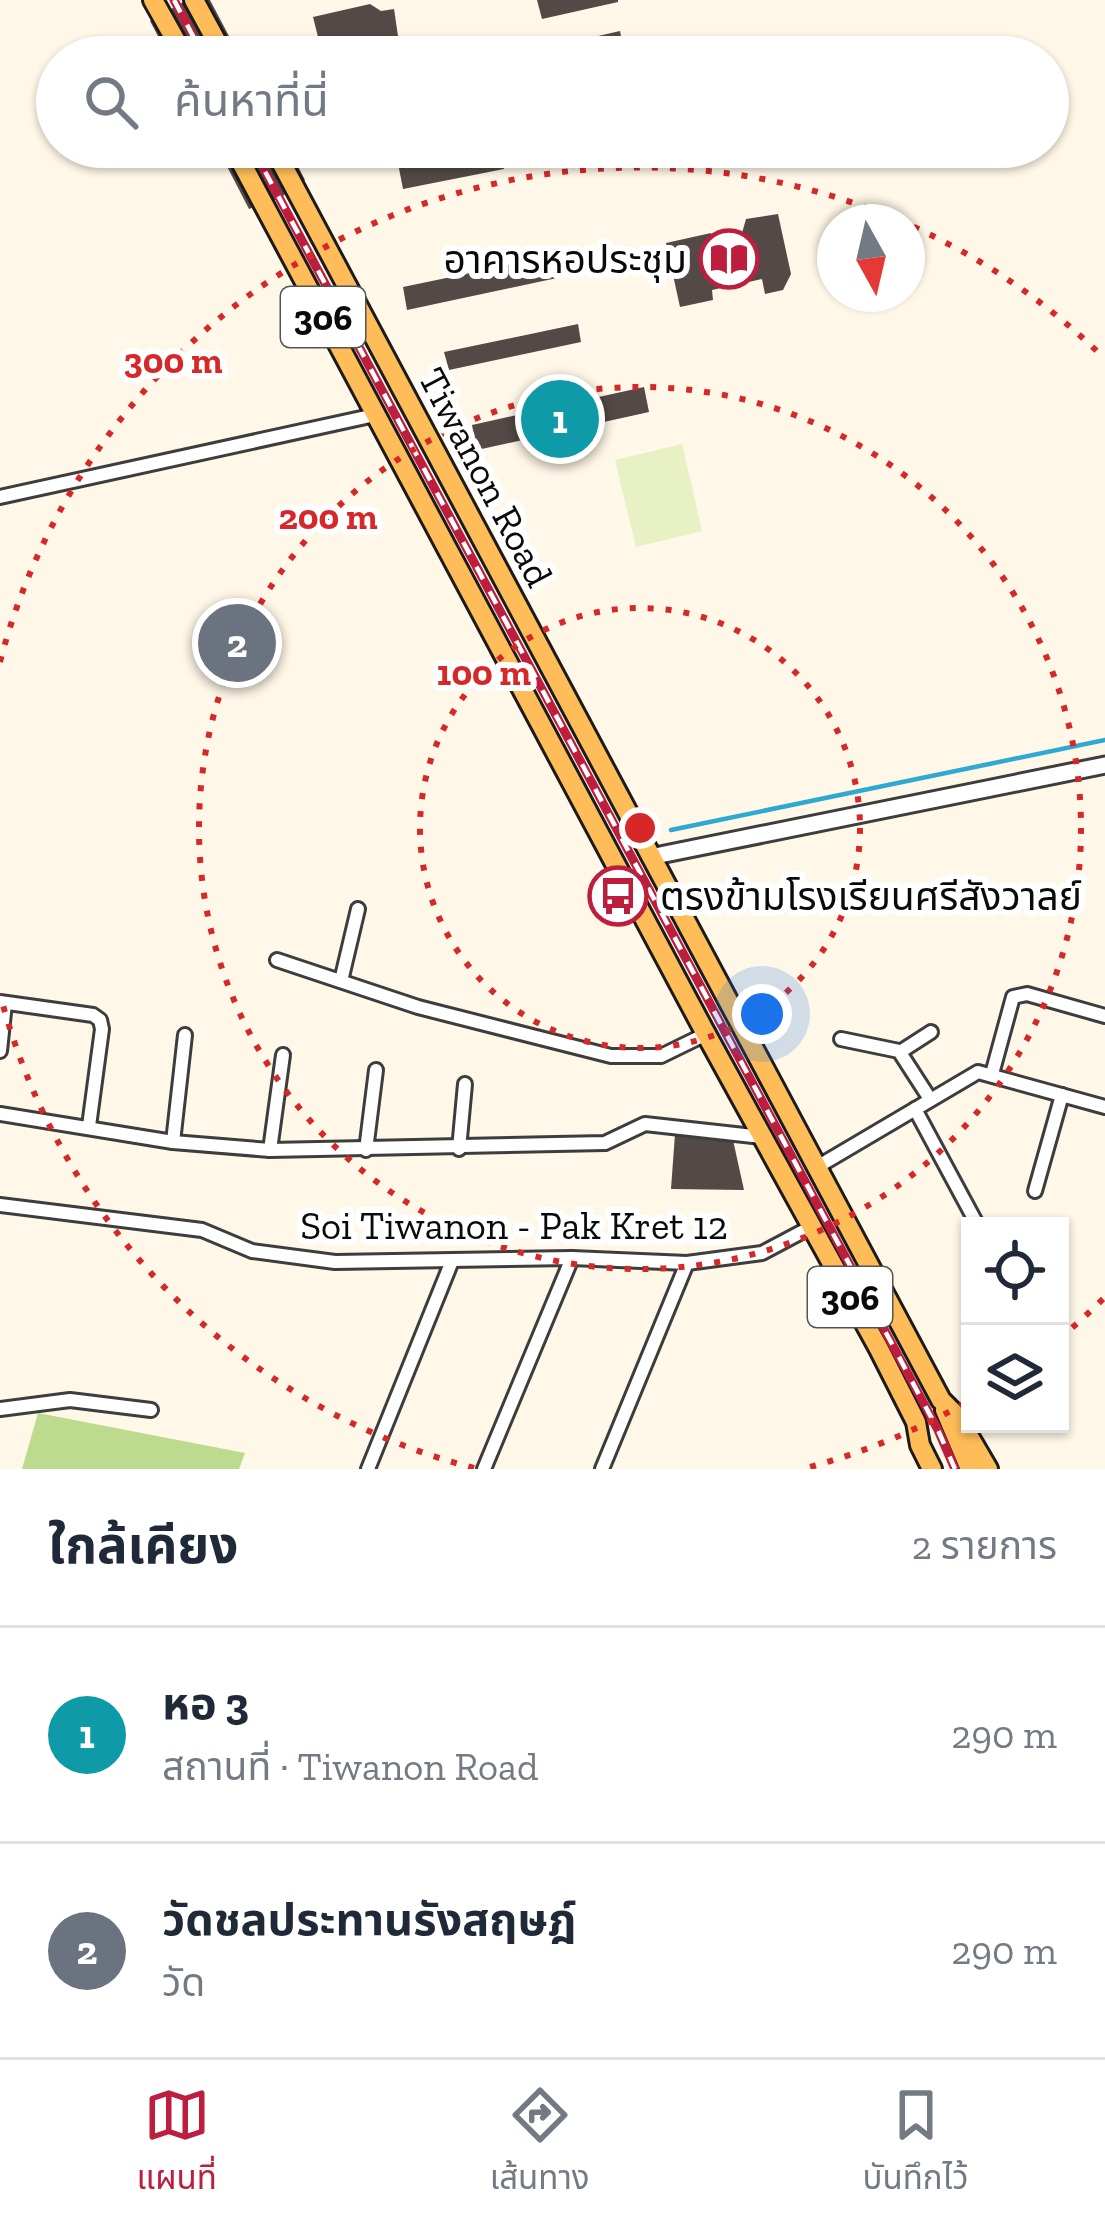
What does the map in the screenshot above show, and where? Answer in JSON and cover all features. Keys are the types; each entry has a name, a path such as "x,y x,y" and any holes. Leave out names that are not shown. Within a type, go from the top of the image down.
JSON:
{"main road":[{"path":"153,0 173,36"},
{"path":"194,0 214,36"},
{"name":"Tiwanon Road","path":"244,168 916,1422 920,1445 932,1469"},
{"name":"Tiwanon Road","path":"284,168 941,1400 961,1411"},
{"path":"414,487 446,471"},
{"path":"514,675 548,663"},
{"name":"306","path":"941,1400 970,1469"},
{"name":"306","path":"916,1422 946,1469"},
{"name":"Tiwanon Road","path":"972,1433 988,1469"}],"street":[{"path":"0,496 375,415"},
{"path":"650,857 1105,765"},
{"path":"341,981 358,910"},
{"path":"277,960 418,1007 611,1055 661,1056 706,1034"},
{"path":"992,1074 1016,995 1105,1016"},
{"path":"0,1051 3,1002 93,1015 100,1020 89,1126"},
{"path":"900,1052 931,1032"},
{"path":"173,1142 185,1035"},
{"path":"842,1039 900,1052 930,1099"},
{"path":"270,1150 283,1055"},
{"path":"366,1150 376,1070"},
{"path":"817,1167 978,1072 1105,1107"},
{"path":"459,1148 465,1084"},
{"path":"1035,1191 1062,1095"},
{"path":"915,1109 973,1217"},
{"path":"0,1114 173,1142 270,1150 604,1143 644,1124 762,1137"},
{"name":"Soi Tiwanon - Pak Kret 12","path":"0,1205 202,1230 252,1251 335,1262 572,1258 687,1263 761,1253 811,1227"},
{"path":"484,1469 572,1258"},
{"path":"368,1469 452,1261"},
{"path":"602,1469 687,1263"},
{"path":"0,1409 70,1400 151,1411"}],"green space":[{"path":"682,444 702,531 636,547 615,460"},
{"path":"38,1413 245,1453 239,1469 22,1469"}],"building":[{"path":"187,0 210,0 229,36 158,36 150,21"},
{"path":"537,0 618,0 618,2 542,19"},
{"path":"370,4 381,11 394,9 398,36 318,36 313,17"},
{"path":"228,168 299,168 305,180 280,198 249,209"},
{"path":"399,168 504,168 504,169 403,189"},
{"name":"อาคารหอประชุม","path":"778,214 791,274 783,290 765,294 762,279 712,290 713,300 680,307 666,243 711,233 713,238 742,233 746,219"},
{"path":"552,256 557,278 407,310 403,287"},
{"path":"578,324 581,342 449,370 444,352"},
{"path":"644,387 649,412 477,450 472,425"},
{"path":"675,1134 733,1140 744,1190 671,1189"}],"waterway":[{"path":"671,830 1105,740"}],"railway":[{"path":"174,0 193,36"},
{"path":"263,168 955,1469"}],"place":[{"name":"อาคารหอประชุม","path":"729,259"},
{"name":"หอ 3","path":"560,419"},
{"name":"วัดชลประทานรังสฤษฎ์","path":"237,643"},
{"name":"ตรงข้ามโรงเรียนศรีสังวาลย์","path":"618,896"}]}
